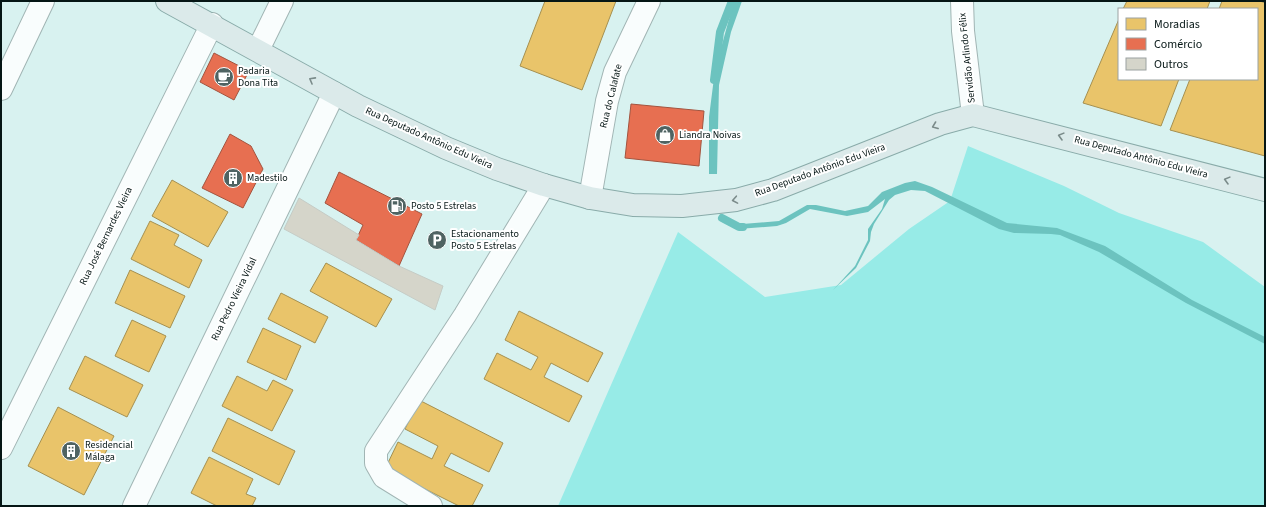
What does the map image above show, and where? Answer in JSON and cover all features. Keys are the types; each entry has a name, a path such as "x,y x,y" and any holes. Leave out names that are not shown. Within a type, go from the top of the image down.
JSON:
{"main road":[{"name":"Rua Deputado Antônio Edu Vieira","path":"167,1 212,24 334,92 397,125 446,148 497,169 544,185 590,198 633,205 675,206 736,200 773,190 940,124 973,115 1265,190"}],"street":[{"path":"1,89 42,1"},
{"path":"258,50 282,1"},
{"name":"Rua do Calafate","path":"590,198 607,101 615,72 649,1"},
{"name":"Servidão Arlindo Félix","path":"962,1 963,31 973,115"},
{"name":"Rua José Bernardes Vieira","path":"1,448 212,24"},
{"name":"Rua Pedro Vieira Vidal","path":"134,506 334,92"},
{"path":"431,506 384,477 376,463 376,451 466,315 544,185"}],"shaded area":[{"path":"734,1 742,1 731,32 719,85 717,174 709,174 709,117 715,70"},
{"path":"968,146 1064,186 1119,213 1203,242 1265,287 1265,506 558,506 678,232 765,297 841,285 909,229 950,201"},
{"path":"915,181 932,187 1007,223 1057,228 1105,246 1192,300 1265,337 1265,344 1186,303 1099,252 1060,235 1014,233 999,229 925,191 911,190 895,195 889,200 874,224 870,241 856,268 833,290 855,266 868,240 868,229 882,209 885,199 868,212 847,216 810,209 786,223 777,226 738,229 730,225 779,221 807,205 816,205 845,211 868,206 882,192 905,183"}],"building: Moradias":[{"path":"545,1 616,1 582,90 520,66"},
{"path":"1127,1 1210,1 1207,8 1124,8"},
{"path":"1222,1 1260,1 1265,3 1265,156 1170,130 1190,80 1258,80 1258,8 1219,8"},
{"path":"1118,21 1118,80 1179,80 1161,126 1083,103"},
{"path":"172,180 228,212 208,247 152,216"},
{"path":"150,221 179,235 174,245 202,260 189,288 131,259"},
{"path":"326,263 392,299 376,327 310,291"},
{"path":"130,270 185,296 170,328 115,303"},
{"path":"281,293 328,317 315,343 268,319"},
{"path":"519,311 603,353 588,382 551,363 544,377 582,396 569,422 484,379 497,353 531,370 538,357 505,340"},
{"path":"132,320 166,336 149,372 115,356"},
{"path":"263,328 301,346 286,380 247,362"},
{"path":"85,356 143,385 127,417 69,389"},
{"path":"237,376 267,391 273,380 293,390 272,431 222,406"},
{"path":"419,400 503,443 489,472 451,453 444,466 483,485 472,506 459,506 385,469 398,442 432,459 438,446 405,429"},
{"name":"Residencial Málaga","path":"58,407 114,436 84,495 28,466"},
{"path":"228,418 295,451 279,485 212,451"},
{"path":"209,457 253,479 246,494 256,498 252,506 217,506 191,493"}],"building: Comércio":[{"name":"Padaria Dona Tita","path":"214,53 249,71 234,100 200,82"},
{"name":"Liandra Noivas","path":"631,104 704,111 699,166 625,158"},
{"name":"Madestilo","path":"230,134 251,146 263,169 243,208 202,188"},
{"path":"339,172 422,214 399,266 356,240 363,225 325,203"}],"building: Outros":[{"path":"299,198 359,235 356,240 399,266 443,286 435,310 284,229"}],"waterway":[{"path":"714,80 720,32 732,1"},
{"path":"722,218 739,227 743,227"}],"place":[{"name":"Padaria Dona Tita","path":"224,77"},
{"name":"Liandra Noivas","path":"665,135"},
{"name":"Madestilo","path":"233,178"},
{"name":"Posto 5 Estrelas","path":"397,206"},
{"name":"Estacionamento Posto 5 Estrelas","path":"437,240"},
{"name":"Residencial Málaga","path":"71,451"}]}
